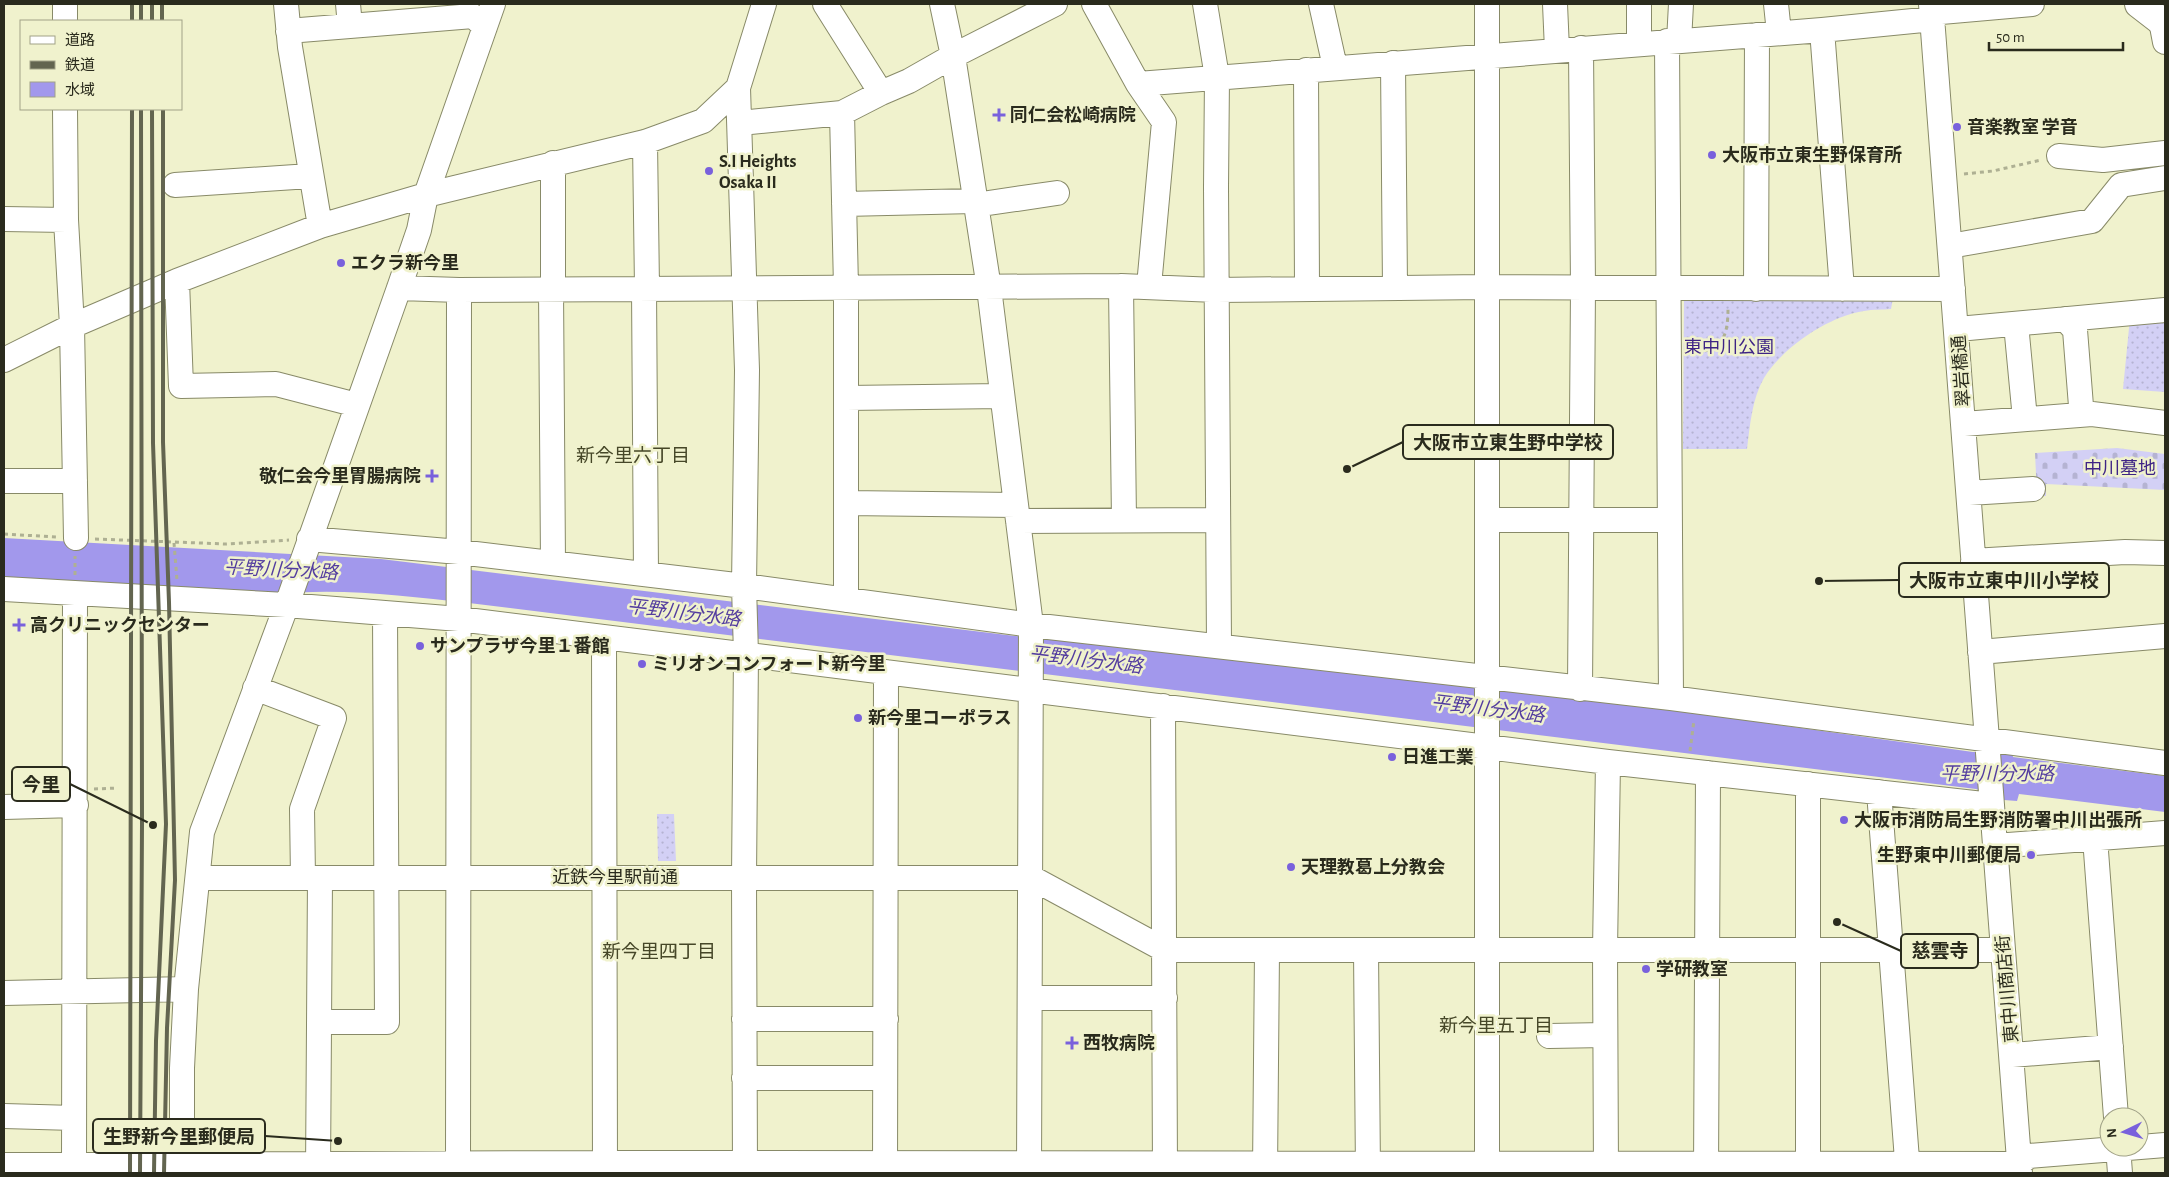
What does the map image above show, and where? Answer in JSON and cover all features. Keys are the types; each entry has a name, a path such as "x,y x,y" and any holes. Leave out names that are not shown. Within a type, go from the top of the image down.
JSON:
{"street":[{"path":"65,4 65,20"},
{"path":"286,4 288,31 310,176 320,226"},
{"path":"182,1169 182,1068 186,989 202,832 288,601 399,288 419,230 426,195 493,4"},
{"path":"745,1168 744,878 746,649 744,589 746,288 738,88 764,4"},
{"path":"825,4 881,93"},
{"path":"942,4 953,56 974,203 989,288 1031,625 1032,878 1029,1169"},
{"path":"740,123 842,113 909,81 953,56 1056,4"},
{"path":"1094,4 1138,84 1164,122 1149,286"},
{"path":"1205,4 1217,77 1218,645"},
{"path":"1320,4 1335,68"},
{"path":"1486,4 1487,1168"},
{"path":"1555,4 1557,50"},
{"path":"1639,4 1639,44"},
{"path":"1671,698 1667,288 1673,41 1681,4"},
{"path":"1756,288 1768,34 1776,4"},
{"path":"1138,84 1822,30 1932,11 1941,12 2032,4"},
{"name":"翠岩橋通","path":"1932,11 1953,289 1958,329 1992,805"},
{"path":"288,31 349,15 473,16 485,27"},
{"path":"1822,30 1842,289"},
{"path":"1580,689 1583,288 1581,48"},
{"path":"1393,63 1395,288"},
{"path":"1306,70 1307,289"},
{"path":"4,360 72,326 177,281 320,226 426,195 645,142 703,121 738,88"},
{"path":"66,110 66,220 72,326 76,543"},
{"path":"842,113 846,287 846,600"},
{"path":"645,142 646,574"},
{"path":"2059,156 2102,160 2165,153"},
{"path":"552,163 553,563"},
{"path":"175,185 310,176"},
{"path":"1950,246 2092,221 2121,185 2165,178"},
{"path":"844,204 974,203 1057,193"},
{"path":"4,218 66,220"},
{"path":"177,281 181,386 276,384 357,404"},
{"path":"1121,286 1124,520"},
{"path":"399,288 459,290 1149,286 1216,290 1485,287 1953,289"},
{"path":"458,1169 459,290"},
{"path":"1958,329 2165,310"},
{"path":"2064,319 2075,330 2081,406 2076,414"},
{"path":"2016,324 2024,419"},
{"path":"846,398 1002,396"},
{"path":"1964,424 2076,414 2092,414 2165,423"},
{"path":"4,481 75,481"},
{"path":"1969,493 2033,489"},
{"path":"846,503 1124,520 1218,520"},
{"path":"1487,520 1668,520"},
{"path":"308,542 553,563 646,574 744,589 846,600 1031,625 1671,698 2165,763"},
{"path":"1974,561 2125,552 2165,553"},
{"path":"74,1169 76,991 75,585"},
{"path":"4,589 75,585 144,599 288,601 385,613 459,614 604,637 746,649 886,672 1608,762 1992,805"},
{"path":"319,1022 387,1022 385,613"},
{"path":"1980,652 2165,636"},
{"path":"604,637 606,1168"},
{"path":"885,1169 886,672"},
{"path":"255,688 334,718 302,809 311,878 319,1022 318,1169"},
{"path":"1163,706 1165,1168"},
{"path":"1606,1168 1605,950 1608,762"},
{"path":"1706,1169 1708,773"},
{"path":"1808,784 1808,1169"},
{"path":"1879,792 1908,1168"},
{"path":"4,807 76,805"},
{"name":"東中川商店街","path":"1992,805 2019,1169"},
{"path":"1995,846 2165,833"},
{"path":"2095,838 2115,1107"},
{"name":"近鉄今里駅前通","path":"198,878 1032,878"},
{"path":"1032,878 1165,950 2003,950"},
{"path":"1265,1169 1267,950"},
{"path":"1366,950 1368,1169"},
{"path":"4,993 186,989"},
{"path":"1031,998 1165,998"},
{"path":"744,1019 886,1020"},
{"path":"1549,1036 1605,1035"},
{"path":"2012,1055 2111,1048"},
{"path":"744,1078 885,1078"},
{"path":"4,1116 74,1118"},
{"path":"2149,1146 2165,1145"},
{"path":"4,1165 114,1170 606,1168 2019,1169 2029,1156 2099,1150"},
{"path":"2119,1157 2120,1173"}],"path":[{"path":"1945,176 1993,171 2059,156"},
{"path":"1683,353 1704,353 1719,344 1728,330 1728,300"},
{"path":"4,534 76,543 226,544 308,542"},
{"path":"75,585 76,543"},
{"path":"175,544 177,585"},
{"path":"1690,752 1694,714"}],"green space":[{"name":"東中川公園","path":"1893,298 1891,309 1850,314 1822,326 1795,344 1772,366 1764,378 1757,395 1752,412 1747,449 1683,449 1684,300"},
{"path":"2165,315 2165,392 2123,389 2130,318"},
{"name":"中川墓地","path":"2117,448 2165,454 2165,490 2046,484 2046,496 2037,496 2035,453"},
{"path":"657,814 674,814 676,861 658,861"}],"water":[{"name":"平野川分水路","path":"4,538 381,559 1015,636 1471,682 1973,752 2012,750 2013,757 2165,776 2165,812 2019,794 2017,801 2004,800 1976,789 444,600 345,592 271,595 4,579"}],"railway":[{"path":"132,4 132,20"},
{"path":"141,4 141,20"},
{"path":"152,4 152,20"},
{"path":"162,4 162,20"},
{"path":"130,1173 132,110"},
{"path":"140,1173 142,824 141,110"},
{"path":"152,110 153,443 166,824 156,1041 154,1173"},
{"path":"163,110 163,442 169,602 175,880 167,1028 164,1173"}],"place":[{"name":"同仁会松崎病院","path":"999,115"},
{"name":"音楽教室 学音","path":"1957,127"},
{"name":"大阪市立東生野保育所","path":"1712,155"},
{"name":"S.I Heights Osaka II","path":"709,171"},
{"name":"エクラ新今里","path":"341,263"},
{"name":"大阪市立東生野中学校","path":"1347,469"},
{"name":"敬仁会今里胃腸病院","path":"432,476"},
{"name":"大阪市立東中川小学校","path":"1819,581"},
{"name":"高クリニックセンター","path":"19,625"},
{"name":"サンプラザ今里１番館","path":"420,646"},
{"name":"ミリオンコンフォート新今里","path":"642,664"},
{"name":"新今里コーポラス","path":"858,718"},
{"name":"日進工業","path":"1392,757"},
{"name":"大阪市消防局生野消防署中川出張所","path":"1844,820"},
{"name":"今里","path":"153,825"},
{"name":"生野東中川郵便局","path":"2031,855"},
{"name":"天理教葛上分教会","path":"1291,867"},
{"name":"慈雲寺","path":"1837,922"},
{"name":"学研教室","path":"1646,969"},
{"name":"西牧病院","path":"1072,1043"},
{"name":"生野新今里郵便局","path":"338,1141"}],"district":[{"name":"新今里六丁目","path":"633,455"},
{"name":"新今里四丁目","path":"659,951"},
{"name":"新今里五丁目","path":"1496,1025"}]}
